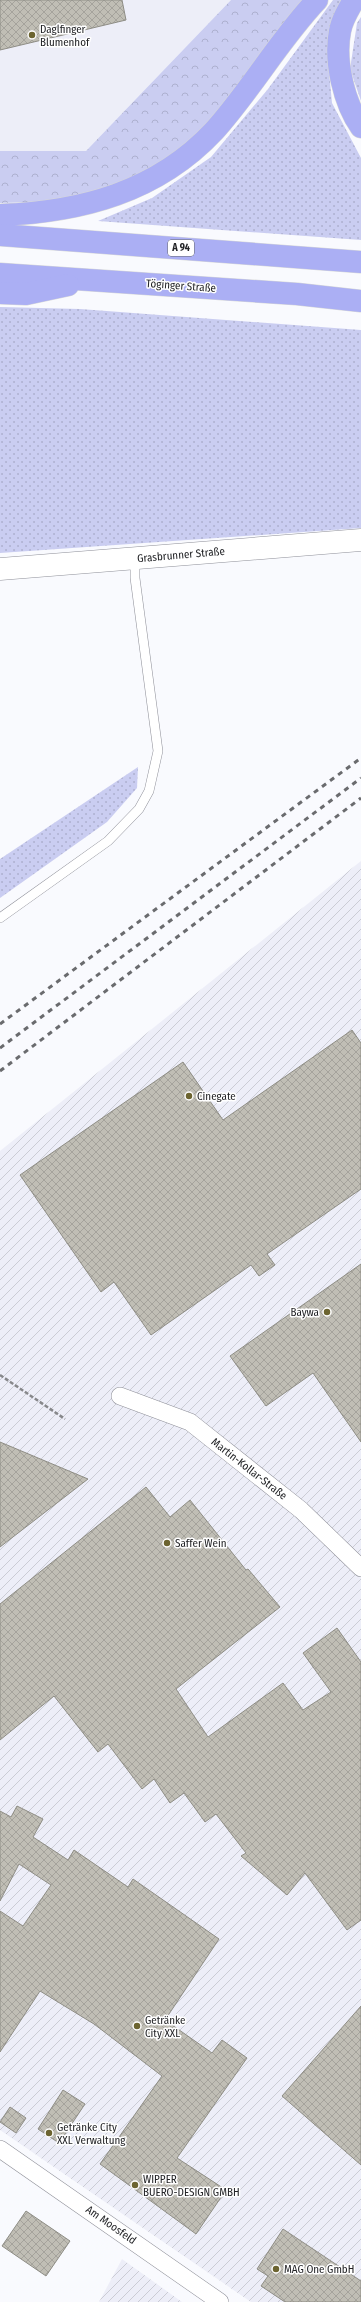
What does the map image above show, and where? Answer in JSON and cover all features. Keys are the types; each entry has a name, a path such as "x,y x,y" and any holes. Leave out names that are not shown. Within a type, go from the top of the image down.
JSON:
{"highway":[{"path":"0,215 42,213 103,200 163,172 189,155 214,130 317,0"},
{"path":"354,0 345,15 340,32 341,73 346,98 361,127"},
{"name":"A 94","path":"0,235 361,262"},
{"name":"Töginger Straße","path":"0,274 92,279 361,301"},
{"path":"0,293 26,294 92,279"}],"street":[{"name":"Grasbrunner Straße","path":"0,569 361,540"},
{"name":"Martin-Kollar-Straße","path":"120,1396 190,1422 301,1510 361,1568"},
{"name":"Am Moosfeld","path":"0,2149 220,2302"}],"lane":[{"path":"0,918 108,842 139,809 149,791 158,750 136,578 136,559"}],"path":[{"path":"0,1375 65,1419"}],"shaded area":[{"path":"0,0 231,0 86,151 0,151"},
{"path":"361,861 361,2302 251,2302 0,2130 0,1151"},
{"path":"122,2259 182,2302 99,2302"}],"green space":[{"path":"231,0 303,0 196,138 155,171 92,196 38,202 0,203 0,151 86,151"},
{"path":"333,0 345,0 327,50 332,103 361,158 361,240 98,221 152,198 211,157 268,89"},
{"path":"361,17 361,101 350,69 357,23"},
{"path":"0,307 80,309 361,330 361,528 0,553"},
{"path":"138,767 137,788 107,822 0,898 0,859"}],"building":[{"name":"Daglfinger Blumenhof","path":"0,0 122,0 126,20 0,50"},
{"path":"352,1030 361,1043 361,1189 267,1254 275,1265 259,1276 251,1265 151,1335 114,1282 101,1292 20,1175 183,1062 223,1120"},
{"name":"Baywa","path":"361,1264 361,1442 313,1373 266,1406 230,1356"},
{"path":"0,1442 88,1479 0,1547"},
{"path":"146,1487 170,1517 190,1500 246,1570 248,1569 280,1607 176,1689 208,1737 283,1683 303,1710 331,1692 303,1653 337,1628 361,1662 361,1920 347,1930 305,1873 287,1895 241,1856 246,1853 216,1814 205,1822 184,1793 170,1803 154,1779 142,1789 108,1744 98,1752 54,1696 0,1740 0,1604"},
{"path":"17,1806 43,1819 33,1837 68,1860 74,1850 128,1887 133,1879 219,1939 165,2020 212,2053 222,2040 247,2058 177,2158 226,2190 196,2234 100,2164 162,2076 94,2024 40,1991 0,2052 0,1911 23,1926 51,1885 19,1864 0,1901 0,1811 11,1817"},
{"path":"361,2006 361,2165 282,2096"},
{"path":"63,2090 85,2104 59,2143 38,2129"},
{"path":"10,2107 26,2118 16,2133 0,2122"},
{"path":"26,2211 70,2241 46,2276 2,2246"},
{"path":"283,2229 361,2281 361,2302 285,2302 261,2286 268,2276 257,2269"}],"railway":[{"path":"0,1024 361,758"},
{"path":"0,1048 361,778"},
{"path":"0,1071 361,798"}],"place":[{"name":"Daglfinger Blumenhof","path":"32,35"},
{"name":"Cinegate","path":"189,1096"},
{"name":"Baywa","path":"327,1312"},
{"name":"Saffer Wein","path":"167,1543"},
{"name":"Getränke City XXL","path":"137,2026"},
{"name":"Getränke City XXL Verwaltung","path":"49,2133"},
{"name":"WIPPER BUERO-DESIGN GMBH","path":"135,2185"},
{"name":"MAG One GmbH","path":"276,2269"}]}
